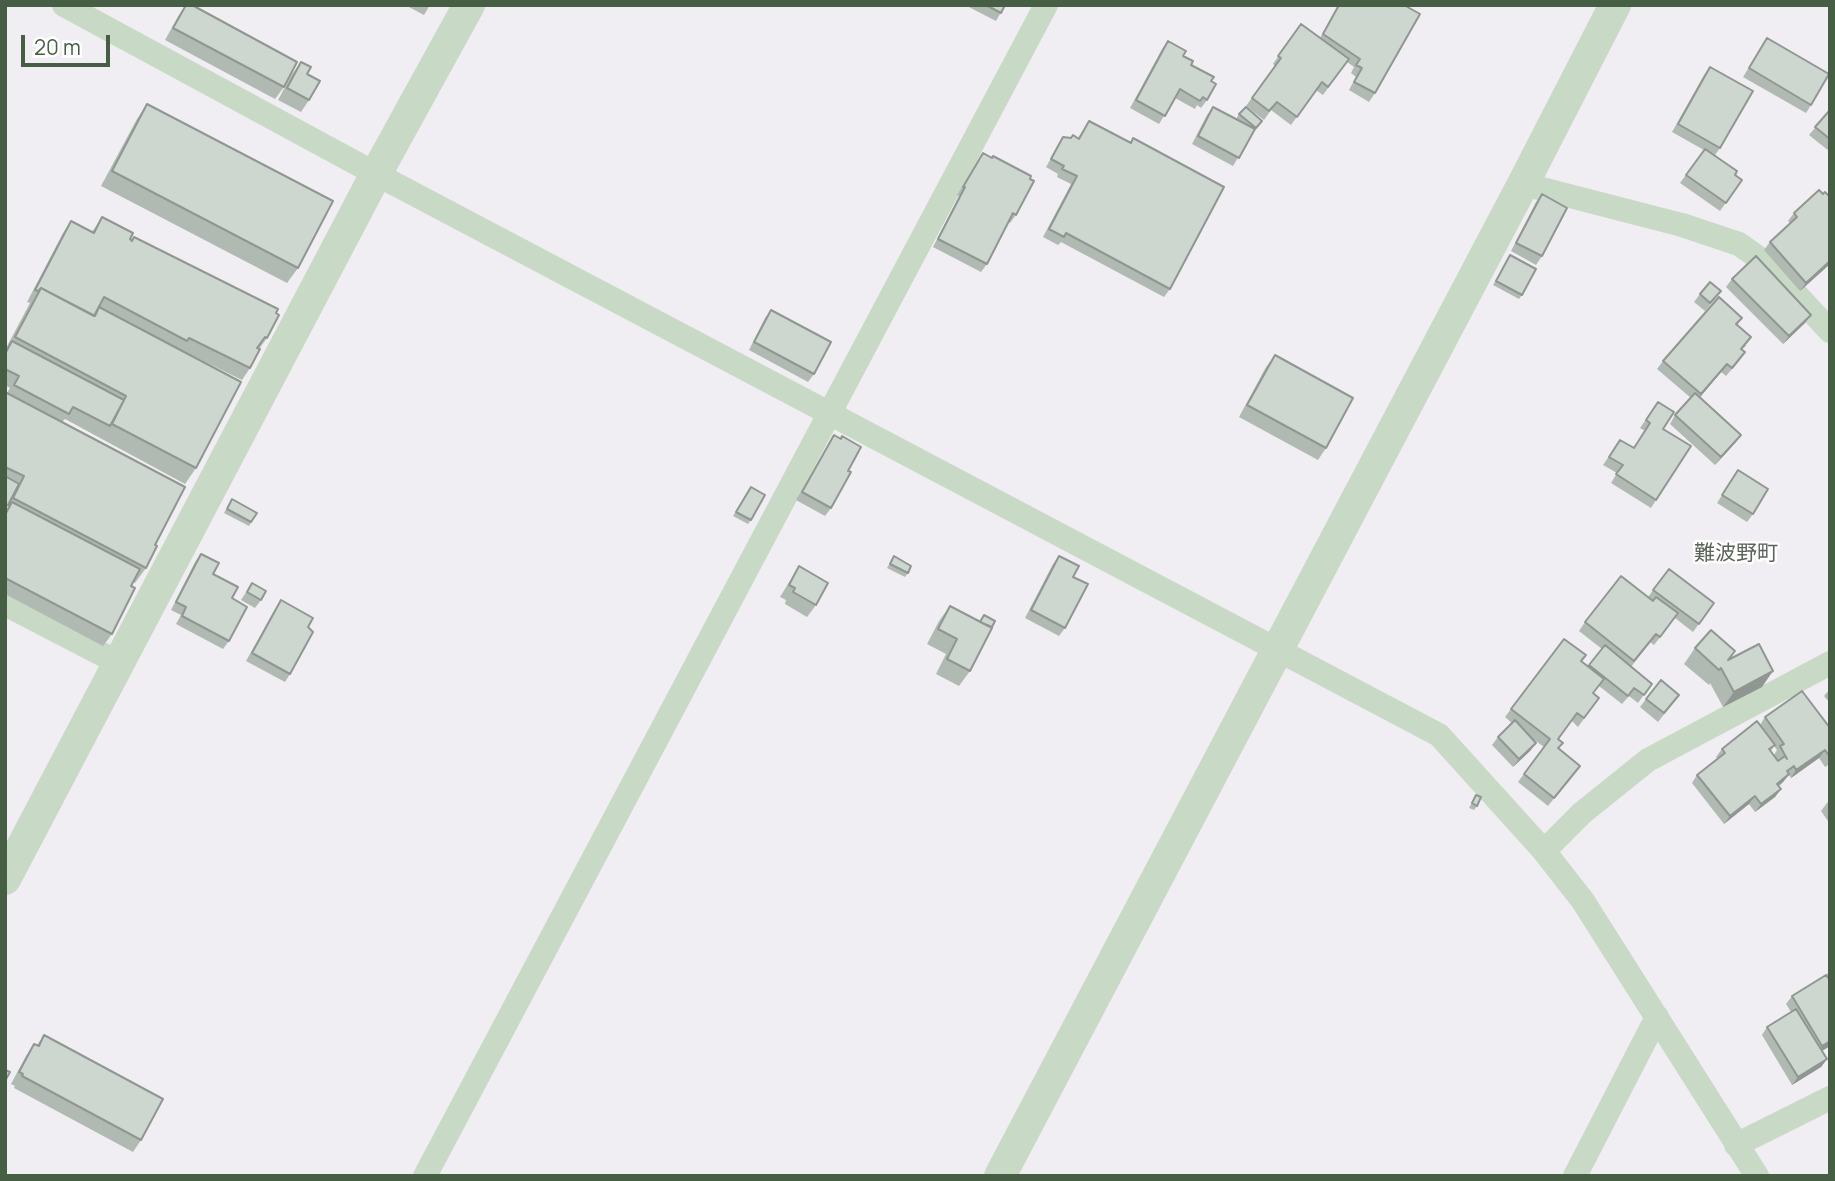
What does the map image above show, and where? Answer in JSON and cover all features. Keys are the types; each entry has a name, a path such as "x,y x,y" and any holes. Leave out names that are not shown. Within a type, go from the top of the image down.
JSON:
{"street":[{"path":"64,5 376,174 1438,735 1544,851 1583,901 1757,1176"},
{"path":"5,879 376,174 469,5"},
{"path":"425,1176 1046,5"},
{"path":"999,1176 1615,5"},
{"path":"1523,184 1682,225 1739,244 1770,266 1830,331"},
{"path":"5,604 120,663"},
{"path":"1544,851 1582,813 1648,760 1830,663"},
{"path":"1575,1176 1657,1017"},
{"path":"1737,1145 1830,1098"}],"building":[{"path":"186,5 192,5 297,62 284,87 173,28"},
{"path":"986,5 1005,5 1001,13"},
{"path":"1339,5 1404,5 1420,14 1375,93 1354,82 1362,68 1356,65 1360,59 1323,34"},
{"path":"1301,24 1349,59 1328,87 1322,82 1297,117 1277,102 1269,111 1252,98"},
{"path":"1767,38 1829,74 1811,105 1749,68"},
{"path":"1168,41 1186,51 1183,56 1193,61 1191,65 1214,77 1211,81 1216,84 1207,100 1203,97 1200,101 1180,89 1165,116 1136,100"},
{"path":"301,62 311,67 307,74 320,81 309,100 287,88"},
{"path":"1710,67 1753,91 1720,148 1678,124"},
{"path":"147,104 333,201 298,268 112,171"},
{"path":"1213,107 1255,129 1239,158 1198,136"},
{"path":"1246,107 1262,121 1256,128 1239,114"},
{"path":"1830,110 1830,139 1815,127"},
{"path":"1089,121 1131,143 1133,138 1224,187 1170,289 1066,233 1064,237 1049,229 1077,176 1062,169 1064,166 1051,159 1063,137 1071,138 1073,135 1079,139"},
{"path":"1705,149 1737,171 1735,175 1742,180 1726,203 1686,175"},
{"path":"983,153 1031,176 1030,179 1034,181 1016,215 1013,213 987,264 938,239"},
{"path":"1819,190 1830,197 1830,261 1806,283 1770,242 1797,217 1794,213"},
{"path":"1542,194 1567,208 1542,256 1516,243"},
{"path":"102,217 133,233 130,239 132,241 134,237 278,309 276,313 279,315 267,338 265,337 257,348 260,349 250,368 189,338 187,341 104,297 94,316 41,288 35,290 71,221 94,233"},
{"path":"1510,255 1536,269 1522,295 1496,281"},
{"path":"1756,256 1811,315 1789,336 1732,279"},
{"path":"1710,282 1721,291 1710,303 1700,294"},
{"path":"41,288 95,316 99,307 241,382 196,468 112,424 126,396 15,337"},
{"path":"1719,297 1742,318 1736,324 1751,337 1741,349 1745,352 1732,368 1727,364 1701,394 1663,361"},
{"path":"771,310 831,342 814,374 754,342"},
{"path":"12,341 124,400 110,426 73,407 69,414 14,385 19,376 5,369 5,354"},
{"path":"1275,355 1353,398 1326,448 1247,405"},
{"path":"5,392 185,487 146,568 13,498 24,476 5,467"},
{"path":"1695,393 1741,435 1721,457 1675,415"},
{"path":"1658,402 1674,412 1663,429 1691,446 1656,500 1616,474 1623,465 1609,457 1620,440 1634,448 1650,423 1646,420"},
{"path":"834,435 841,439 842,436 861,447 831,508 802,492"},
{"path":"1738,470 1768,489 1753,514 1722,495"},
{"path":"5,476 19,484 5,514"},
{"path":"751,487 765,495 751,520 736,512"},
{"path":"232,499 257,513 251,522 227,509"},
{"path":"12,502 140,569 131,586 135,588 112,634 5,578 5,515"},
{"path":"201,554 219,563 213,574 238,587 232,598 247,607 229,641 182,616 186,607 176,602"},
{"path":"894,556 911,566 908,573 890,564"},
{"path":"1059,556 1079,566 1073,577 1088,584 1065,628 1031,610"},
{"path":"799,566 828,583 816,605 793,592 795,588 789,585"},
{"path":"1669,569 1714,603 1699,624 1653,590"},
{"path":"1621,576 1653,601 1656,597 1678,613 1660,637 1656,634 1634,661 1585,622"},
{"path":"252,583 266,591 261,600 247,592"},
{"path":"281,600 313,618 308,627 313,632 290,674 252,653"},
{"path":"950,606 992,628 970,671 947,659 957,639 938,629"},
{"path":"984,615 995,621 992,627 980,622"},
{"path":"1711,630 1735,651 1728,660 1759,644 1773,671 1734,692 1721,668 1719,670 1695,648"},
{"path":"1564,639 1586,655 1581,661 1604,679 1593,693 1599,698 1584,718 1577,713 1558,739 1563,743 1558,748 1580,766 1554,798 1524,774 1550,739 1511,709"},
{"path":"1605,645 1652,684 1644,695 1634,688 1628,696 1589,665"},
{"path":"1661,680 1679,695 1664,713 1646,699"},
{"path":"1802,691 1830,728 1830,757 1825,750 1796,770 1794,766 1777,784 1781,789 1761,804 1755,796 1730,816 1697,775 1725,753 1722,749 1757,721 1775,745 1769,749 1778,761 1785,756 1787,759 1780,746 1784,744 1765,717"},
{"path":"1515,720 1536,743 1519,759 1498,737"},
{"path":"1476,795 1481,797 1477,806 1472,803"},
{"path":"1826,975 1830,980 1830,1041 1822,1046 1792,996"},
{"path":"1796,1009 1827,1059 1798,1077 1767,1027"},
{"path":"44,1035 163,1099 141,1140 22,1076 19,1072 34,1044 39,1046"}],"district":[{"name":"難波野町","path":"1736,554"}]}
